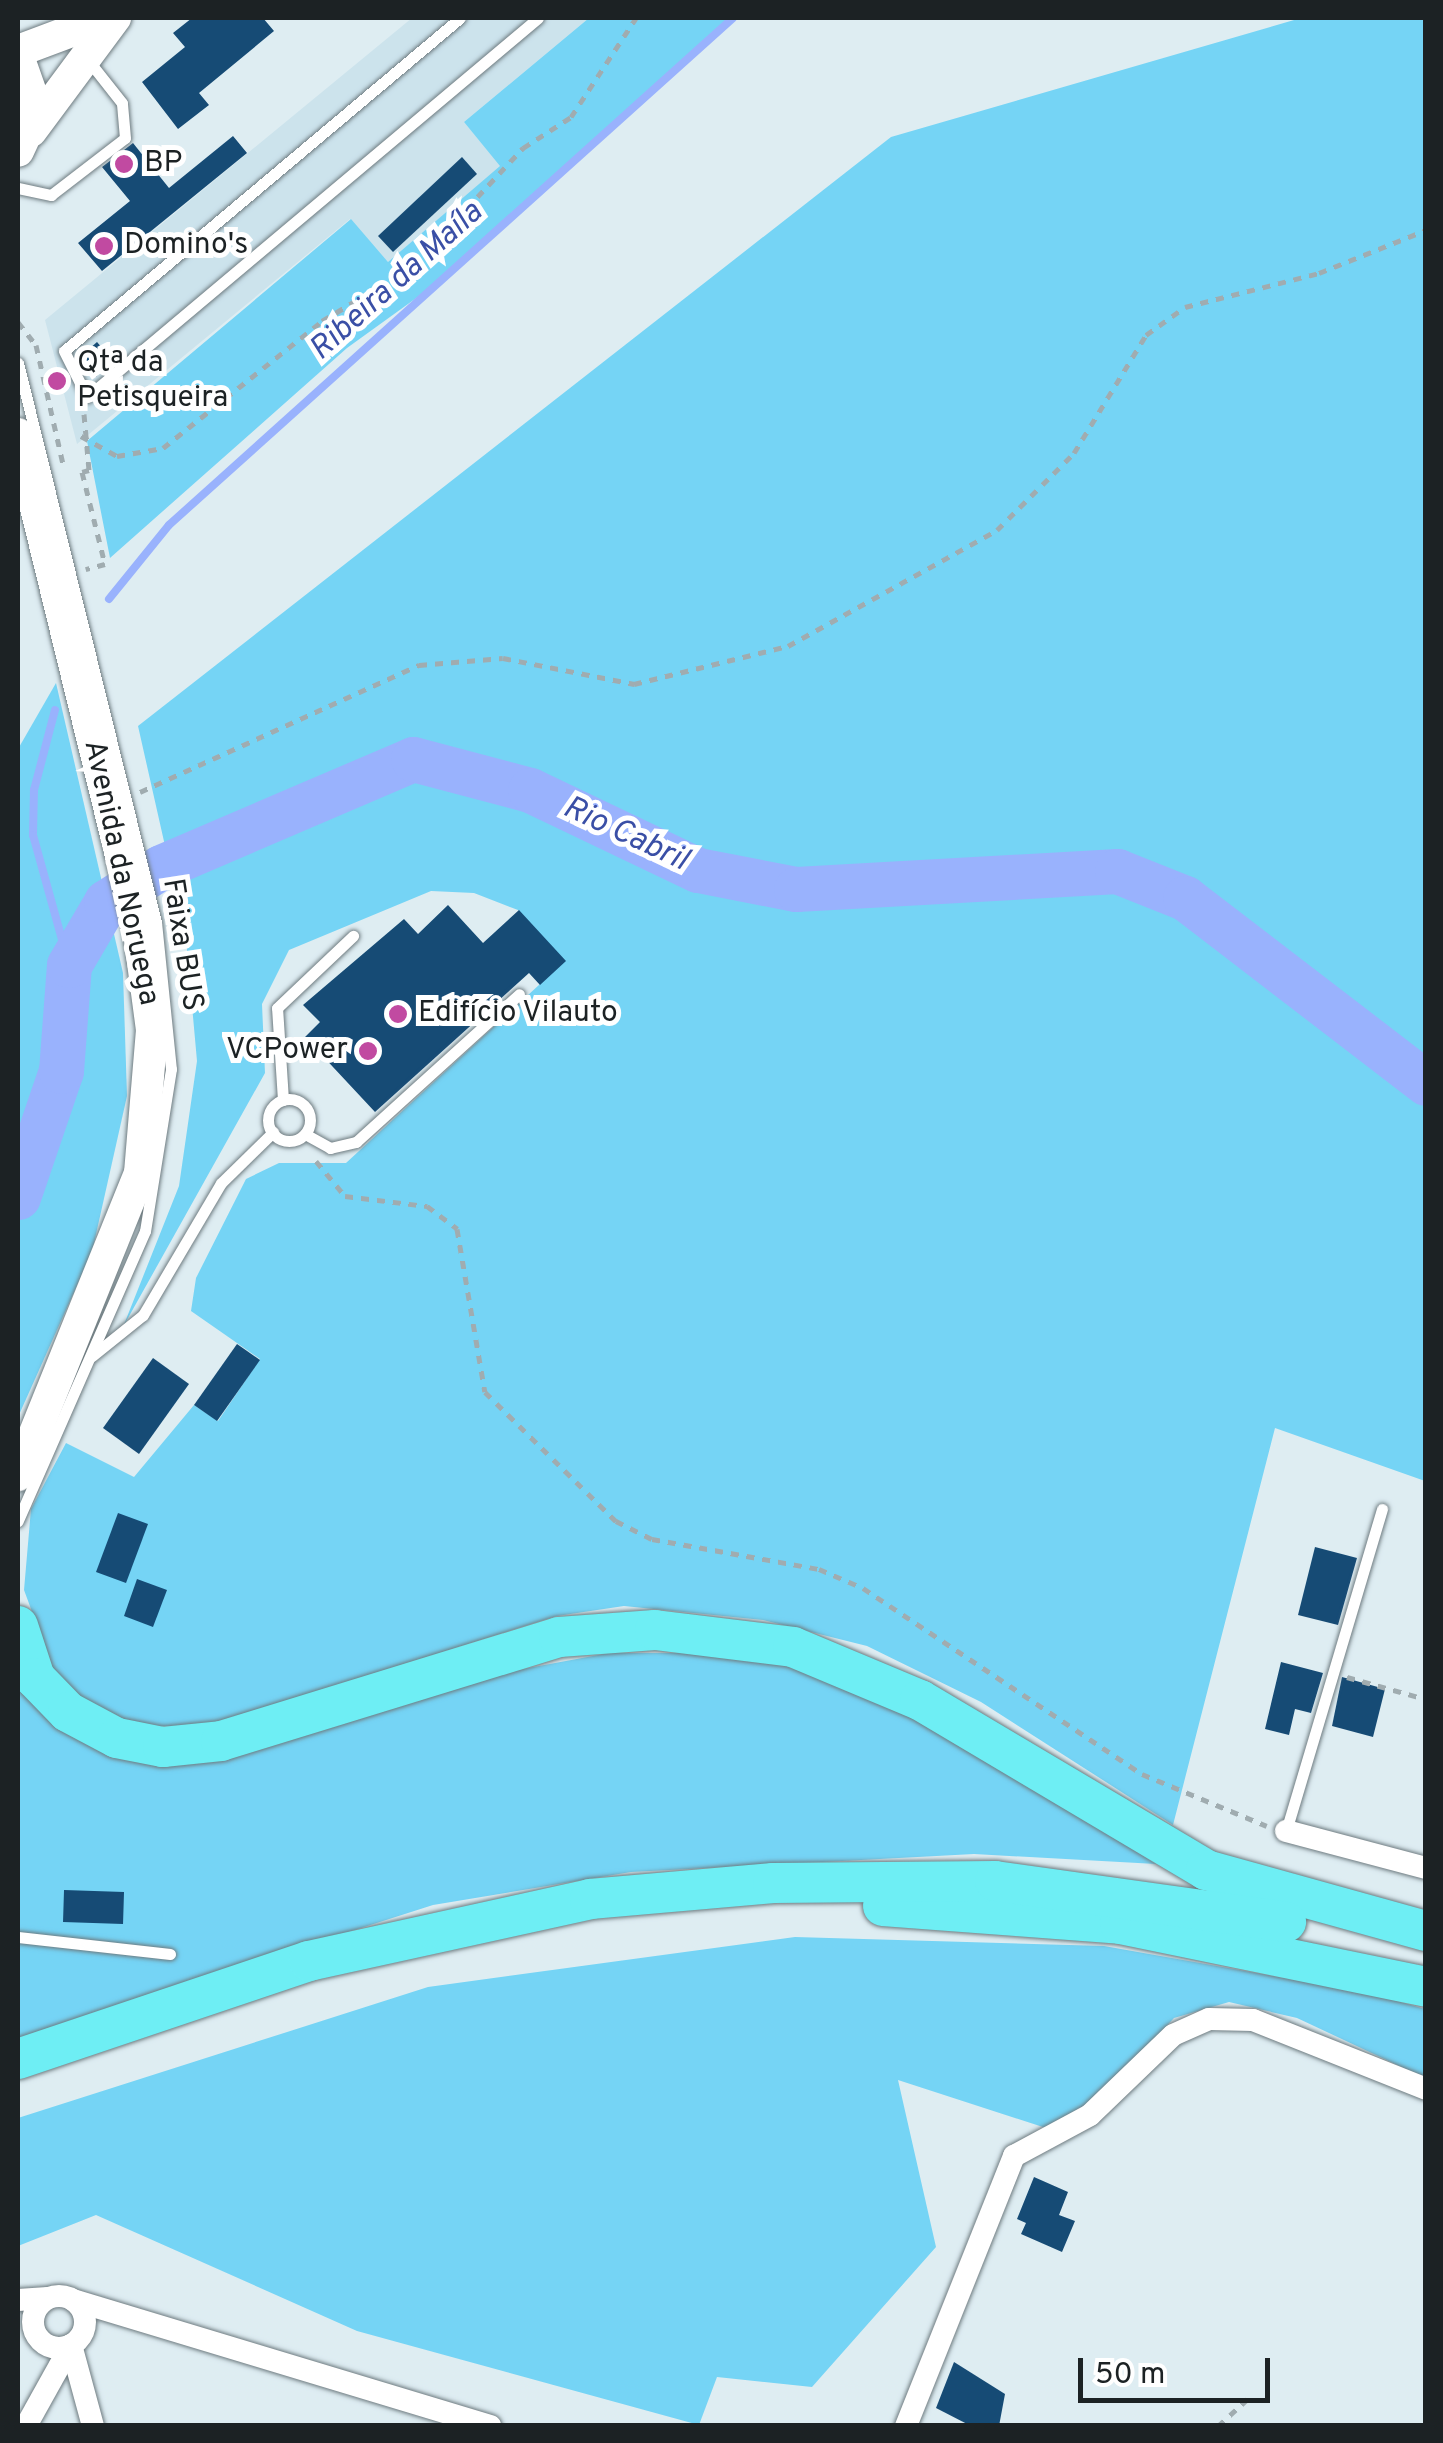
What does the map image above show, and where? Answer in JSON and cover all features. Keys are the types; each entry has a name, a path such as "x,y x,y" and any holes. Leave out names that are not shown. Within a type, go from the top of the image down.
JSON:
{"highway":[{"path":"18,1626 35,1678 68,1712 117,1738 163,1747 221,1740 559,1637 656,1630 752,1638 892,1685 1206,1870 1426,1931"},
{"path":"18,2058 388,1939 554,1904 754,1884 940,1879 1107,1890 1295,1924 1426,1960"},
{"path":"18,2085 426,1957 710,1913 886,1906 1026,1913 1281,1952 1426,1987"}],"main road":[{"path":"24,141 35,89 18,54 106,18"},
{"path":"24,141 116,18"},
{"name":"Avenida da Noruega","path":"18,434 147,924 152,1030 140,1173 76,1366 18,1475"}],"street":[{"path":"1286,1831 1426,1868"},
{"path":"906,2426 1014,2156 1090,2115 1173,2034 1209,2019 1252,2020 1426,2089"},
{"path":"30,2325 48,2298"},
{"path":"18,2300 74,2300 138,2323 490,2426"},
{"path":"74,2300 93,2426"},
{"path":"30,2325 77,2338 138,2323"},
{"path":"30,2325 48,2380"},
{"path":"26,2426 48,2380 77,2338"}],"lane":[{"path":"18,34 70,18"},
{"path":"460,18 64,352 87,397 538,18"},
{"path":"18,188 52,195 124,138 122,103 85,57"},
{"path":"18,363 117,799"},
{"path":"273,1132 269,1113 282,1100 277,1008 353,936"},
{"path":"273,1132 302,1136 330,1148 356,1142 519,994"},
{"path":"282,1100 308,1111 302,1136"},
{"path":"18,1522 76,1366 149,1307 221,1183 273,1132"},
{"path":"1286,1831 1382,1509"},
{"path":"18,1938 170,1954"}],"path":[{"path":"81,436 117,456 163,448 322,320 412,267 523,148 571,117 636,18"},
{"path":"117,799 419,665 503,658 634,684 788,646 997,530 1074,453 1146,336 1185,307 1320,273 1426,230"},
{"path":"18,322 36,345 66,464 58,479"},
{"path":"77,552 82,570 105,564 81,436 87,397"},
{"path":"302,1136 345,1196 427,1206 456,1229 485,1392 616,1520 652,1540 818,1569 864,1588 1142,1774 1236,1819 1286,1831"},
{"path":"1332,1672 1426,1699"},
{"path":"1222,2424 1253,2394"}],"shaded area":[{"path":"412,18 589,18 464,122 501,166 388,262 350,219 77,444 45,320"},
{"path":"589,18 733,18 451,273 347,348 110,558 87,441 351,219 388,262 500,166 464,122"},
{"path":"1301,18 1425,18 1425,1481 1275,1428 1173,1825 981,1702 867,1646 763,1620 624,1606 557,1616 206,1726 137,1726 90,1705 55,1674 24,1590 31,1509 66,1443 134,1477 194,1405 218,1421 260,1359 191,1311 196,1278 246,1179 279,1163 346,1163 565,961 518,910 474,893 431,891 289,950 262,1004 265,1073 123,1327 179,1186 197,1061 186,939 138,726 891,137"},
{"path":"56,683 123,973 127,1096 92,1252 18,1417 18,749"},
{"path":"609,1653 713,1653 801,1667 918,1713 1156,1864 974,1854 631,1872 433,1905 18,2038 18,1684 104,1747"},
{"path":"795,1937 1104,1946 1369,1993 1425,2009 1425,2078 1297,2018 1229,2002 1174,2018 1089,2108 1046,2128 898,2080 936,2247 812,2387 717,2377 699,2425 357,2331 96,2215 18,2246 18,2118 428,1987"}],"building":[{"path":"192,18 263,18 274,31 199,93 209,105 178,129 142,82 185,47 173,33"},
{"path":"233,136 247,153 102,271 78,243 130,201 102,167 133,143 169,188"},
{"path":"462,157 477,174 393,252 378,236"},
{"path":"97,342 114,362 96,377 79,358"},
{"name":"Edifício Vilauto","path":"448,905 483,943 519,910 566,961 540,985 529,973 375,1112 305,1037 320,1022 303,1005 404,919 418,934"},
{"path":"237,1344 260,1360 217,1421 194,1405"},
{"path":"153,1358 189,1384 139,1454 103,1428"},
{"path":"118,1513 148,1524 126,1583 96,1572"},
{"path":"1315,1547 1357,1558 1338,1625 1298,1615"},
{"path":"137,1579 167,1590 153,1627 124,1616"},
{"path":"1281,1662 1323,1673 1311,1713 1295,1709 1289,1735 1265,1729"},
{"path":"1342,1677 1385,1689 1373,1737 1332,1726"},
{"path":"64,1890 124,1892 123,1924 63,1922"},
{"path":"1034,2177 1068,2192 1059,2215 1075,2221 1062,2252 1021,2234 1026,2223 1017,2219"},
{"path":"954,2362 1005,2394 999,2426 971,2426 936,2408"}],"waterway":[{"name":"Ribeira da Maíla","path":"109,599 169,525 733,18"},
{"name":"Ribeira da Maíla","path":"55,710 34,790 33,835 69,965"},
{"name":"Rio Cabril","path":"18,1197 61,1071 69,965 106,902 161,867 413,759 530,790 698,870 796,889 1117,871 1185,898 1426,1083"}],"place":[{"name":"BP","path":"124,164"},
{"name":"Domino's","path":"104,246"},
{"name":"Qtª da Petisqueira","path":"57,381"},
{"name":"Edifício Vilauto","path":"398,1014"},
{"name":"VCPower","path":"368,1051"}]}
